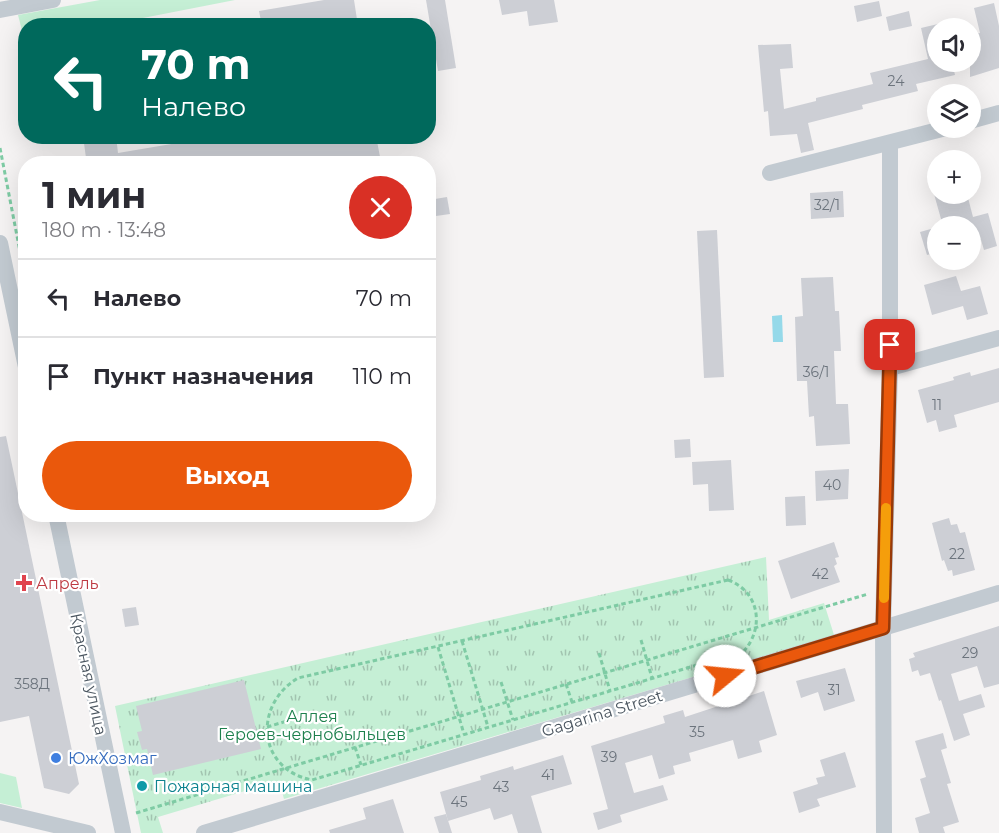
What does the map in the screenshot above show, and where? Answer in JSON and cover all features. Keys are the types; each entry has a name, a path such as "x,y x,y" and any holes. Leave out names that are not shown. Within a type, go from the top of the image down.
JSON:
{"street":[{"path":"0,10 53,0"},
{"path":"981,118 999,113"},
{"path":"770,173 927,133"},
{"path":"884,833 883,628 890,368 890,143"},
{"path":"0,243 18,328"},
{"path":"890,368 999,338"},
{"name":"Красная улица","path":"58,522 123,833"},
{"name":"Gagarina Street","path":"204,833 999,593"},
{"path":"0,812 88,833"}],"path":[{"path":"0,148 18,237"},
{"path":"728,580 744,590 752,599 756,611 756,627 752,641 744,651 312,780 298,776 285,768 273,752 268,738 269,710 285,686 298,678 728,580"},
{"path":"131,814 884,589"},
{"path":"641,640 652,678"},
{"path":"462,641 488,727"},
{"path":"438,646 464,734"},
{"path":"599,653 610,691"},
{"path":"501,682 513,720"},
{"path":"566,684 572,702"},
{"path":"267,727 317,712"},
{"path":"355,747 361,765"}],"green space":[{"path":"100,0 235,0 143,18 19,18 18,15"},
{"name":"Аллея Героев-чернобыльцев","path":"766,557 769,620 824,603 834,635 284,799 279,781 158,817 163,833 141,833 115,706"},
{"path":"0,773 16,777 22,808 0,803"}],"water":[{"path":"782,315 783,342 773,342 772,316"}],"building":[{"path":"324,0 354,0 357,18 260,18 259,11"},
{"path":"426,0 445,0 456,68 438,71 436,18 429,18"},
{"path":"499,0 554,0 558,22 529,26 527,11 502,15"},
{"path":"879,1 882,16 857,22 854,6"},
{"path":"994,3 999,26 999,68 970,77 970,72 981,72 981,18 976,18 974,8"},
{"path":"909,11 912,26 889,31 886,17"},
{"path":"927,27 927,55 921,28"},
{"path":"791,44 793,68 780,69 784,109 816,101 816,98 873,84 870,73 927,59 927,72 954,72 955,75 916,84 918,91 862,105 863,109 808,123 814,150 801,153 797,134 770,136 768,111 764,112 758,45"},
{"path":"84,144 117,144 118,153 171,144 378,144 380,156 86,156"},
{"path":"843,191 844,217 811,219 810,193"},
{"path":"447,197 450,214 436,216 436,199"},
{"path":"937,204 970,204 973,216 940,216"},
{"path":"988,213 997,246 984,250 981,240 981,216 977,216"},
{"path":"717,230 724,377 704,378 697,231"},
{"path":"927,230 927,255 920,232"},
{"path":"956,276 961,291 980,286 988,314 967,320 963,306 932,315 924,285"},
{"path":"833,277 835,311 839,311 841,351 834,351 836,404 848,404 850,444 816,446 814,416 809,417 807,381 797,381 795,317 803,316 801,278"},
{"path":"999,368 999,402 954,415 957,427 939,432 936,420 927,423 918,390 954,380 953,377 970,372 971,376"},
{"path":"6,436 18,493 18,522 24,522 79,784 69,794 44,788 29,716 0,722 0,437"},
{"path":"690,439 691,457 675,458 674,440"},
{"path":"731,460 734,510 709,511 708,484 693,485 692,462"},
{"path":"849,469 848,499 816,501 815,471"},
{"path":"805,496 806,525 786,526 785,497"},
{"path":"949,518 951,525 957,524 960,533 965,532 975,570 953,576 952,570 948,571 944,560 942,561 932,523"},
{"path":"834,542 839,557 835,558 837,564 834,566 840,582 791,599 778,561"},
{"path":"136,607 139,625 125,627 122,609"},
{"path":"999,626 999,684 984,688 977,666 951,674 959,701 981,694 985,707 963,714 970,735 954,741 930,673 920,676 918,670 912,672 909,659 915,657 913,653"},
{"path":"845,668 855,701 824,711 818,692 801,698 796,681"},
{"path":"244,680 261,749 153,775 147,749 142,750 137,732 142,731 136,706"},
{"path":"764,691 777,735 759,741 762,752 738,759 733,740 689,753 691,761 673,766 675,774 659,779 652,755 625,763 634,793 663,785 668,800 620,815 622,822 598,830 593,813 608,809 591,746 665,723 663,716 683,710 685,717"},
{"path":"943,733 947,748 941,750 951,783 947,784 959,822 943,827 945,833 919,833 915,818 930,813 920,779 926,777 915,741"},
{"path":"845,752 856,787 817,799 820,806 799,813 793,792 818,784 816,778 825,776 820,760"},
{"path":"563,755 572,784 531,796 542,833 518,833 512,814 494,820 490,808 448,821 440,792 481,780 480,776 513,766 514,770"},
{"path":"393,799 404,833 330,833 329,830 366,819 363,808"},
{"path":"446,814 452,833 439,833 434,817"}],"slow traffic":[{"path":"884,598 886,508"}],"place":[{"name":"Апрель","path":"24,583"},
{"name":"ЮжХозмаг","path":"56,758"},
{"name":"Пожарная машина","path":"142,786"}],"route":[{"path":"725,676 883,628 890,345"}]}
